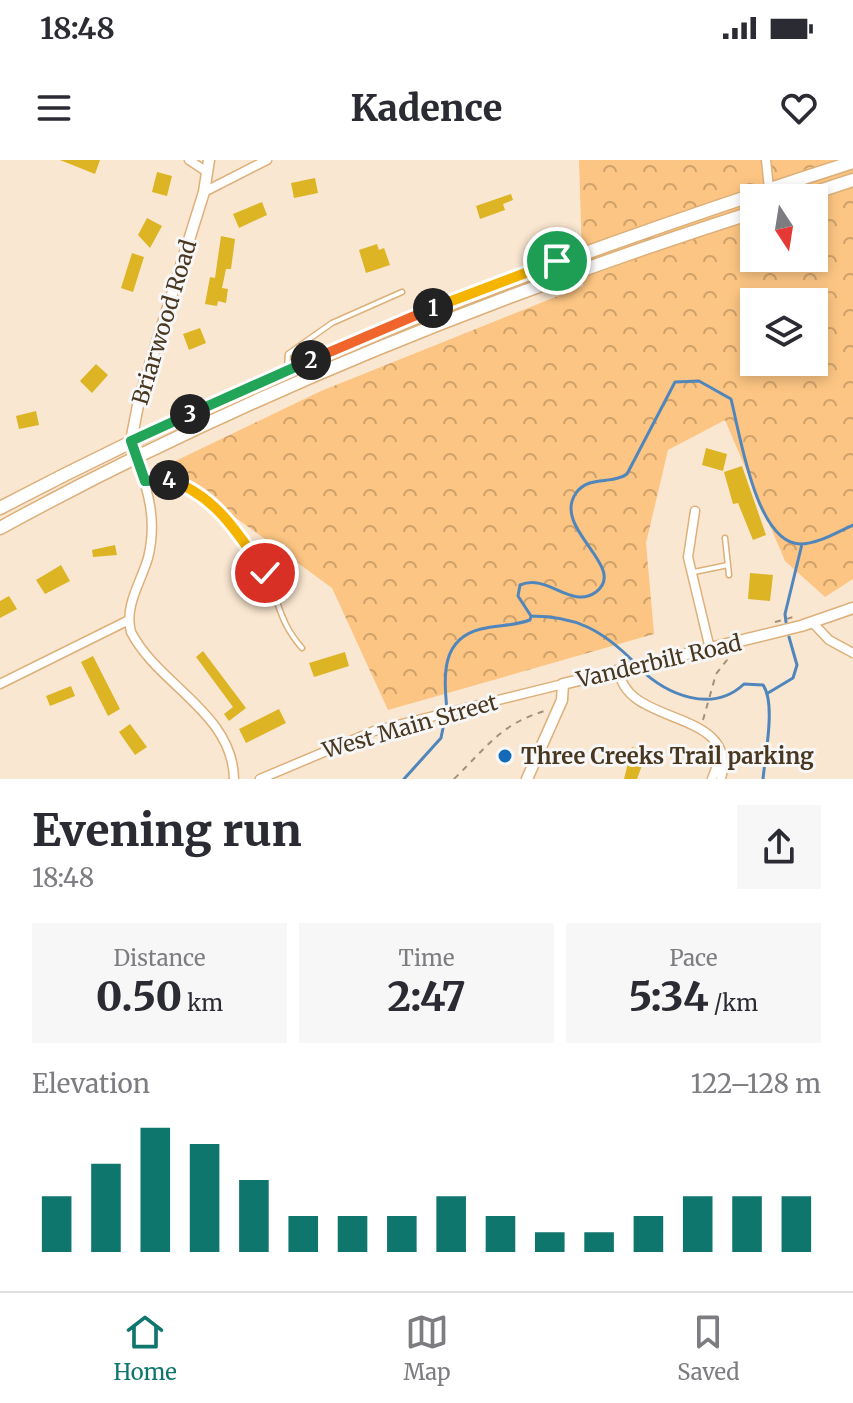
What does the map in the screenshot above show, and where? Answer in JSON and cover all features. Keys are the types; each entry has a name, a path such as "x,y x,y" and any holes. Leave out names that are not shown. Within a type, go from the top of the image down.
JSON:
{"main road":[{"path":"795,184 853,162"},
{"path":"828,188 853,180"},
{"path":"0,508 131,441 435,307 619,239 740,203"},
{"path":"0,528 137,459 292,387 460,316 740,217"},
{"path":"619,239 625,255"},
{"path":"285,371 292,387"}],"street":[{"path":"189,160 207,172"},
{"name":"Briarwood Road","path":"131,441 151,359 204,192 209,160"},
{"path":"204,192 267,160"},
{"path":"766,160 768,184"},
{"path":"131,441 153,515 151,542 129,620 138,642 219,732 231,755 234,779"},
{"path":"695,511 687,549 710,649"},
{"name":"Vanderbilt Road","path":"527,779 562,700 563,684 710,649 796,622 813,623 853,608"},
{"path":"0,684 129,620"},
{"path":"813,623 829,640 853,653"},
{"path":"620,670 625,687 641,701 712,736 721,755 721,779"},
{"name":"West Main Street","path":"260,779 352,739 563,684"},
{"path":"712,779 721,755"}],"lane":[{"path":"285,371 285,359 309,337 402,292"},
{"path":"145,481 172,481 192,490 219,512 265,573 286,630 302,648"},
{"path":"725,538 729,575"},
{"path":"691,573 728,565"}],"path":[{"path":"776,627 796,622"},
{"path":"699,727 708,709 716,674 725,665 726,652"},
{"path":"454,779 492,739 522,717 548,711 562,700"},
{"path":"492,739 498,742"}],"green space":[{"path":"579,160 853,160 853,579 825,597 785,561 725,420 668,450 646,543 654,634 388,710 332,588 165,466 321,391 583,286"}],"building":[{"path":"60,160 100,160 95,174"},
{"path":"157,172 172,176 167,196 152,192"},
{"path":"315,178 318,193 294,198 291,183"},
{"path":"511,194 513,200 503,204 505,210 480,219 476,206"},
{"path":"262,202 267,215 239,228 233,214"},
{"path":"147,218 162,226 150,248 138,235"},
{"path":"221,236 235,239 231,269 226,269 222,288 228,289 226,303 218,301 217,306 205,304 210,277 215,278"},
{"path":"377,244 379,250 384,248 390,265 366,273 359,250"},
{"path":"132,253 144,257 133,292 121,288"},
{"path":"200,328 206,343 189,350 183,334"},
{"path":"96,364 108,375 92,393 80,381"},
{"path":"36,411 39,425 19,429 16,416"},
{"path":"706,448 727,454 723,471 702,465"},
{"path":"742,466 766,535 753,540 738,503 733,504 724,472"},
{"path":"115,545 117,555 93,557 92,550"},
{"path":"61,565 70,581 45,594 36,580"},
{"path":"750,573 773,575 770,601 748,599"},
{"path":"9,596 17,609 0,618 0,601"},
{"path":"203,651 246,708 229,721 224,714 233,707 196,657"},
{"path":"345,652 349,666 314,677 309,663"},
{"path":"93,656 120,709 108,716 81,662"},
{"path":"71,686 75,696 50,706 46,696"},
{"path":"279,709 286,723 246,743 239,729"},
{"path":"130,724 147,747 135,755 119,732"},
{"path":"632,747 647,752 637,779 624,779"}],"waterway":[{"path":"531,616 518,596 520,585 540,584 578,597 596,592 604,582 598,559 580,534 571,507 581,487 627,474 675,382 699,381 731,399 752,484 772,526 785,539 800,544 814,542 853,525"},
{"path":"786,622 785,614 802,544"},
{"path":"447,711 445,685 451,650 458,641 481,629 524,622 531,616 562,619 599,633 634,662"},
{"path":"768,693 793,678 797,665 789,637"},
{"path":"639,668 676,693 704,699 718,698 744,684 763,685 769,704 763,779"},
{"path":"404,779 441,738 445,718"}],"place":[{"name":"Three Creeks Trail parking","path":"505,756"}],"route":[{"path":"265,573 234,528 211,504 192,490 172,481 145,481 131,441 367,335 557,261"}]}
